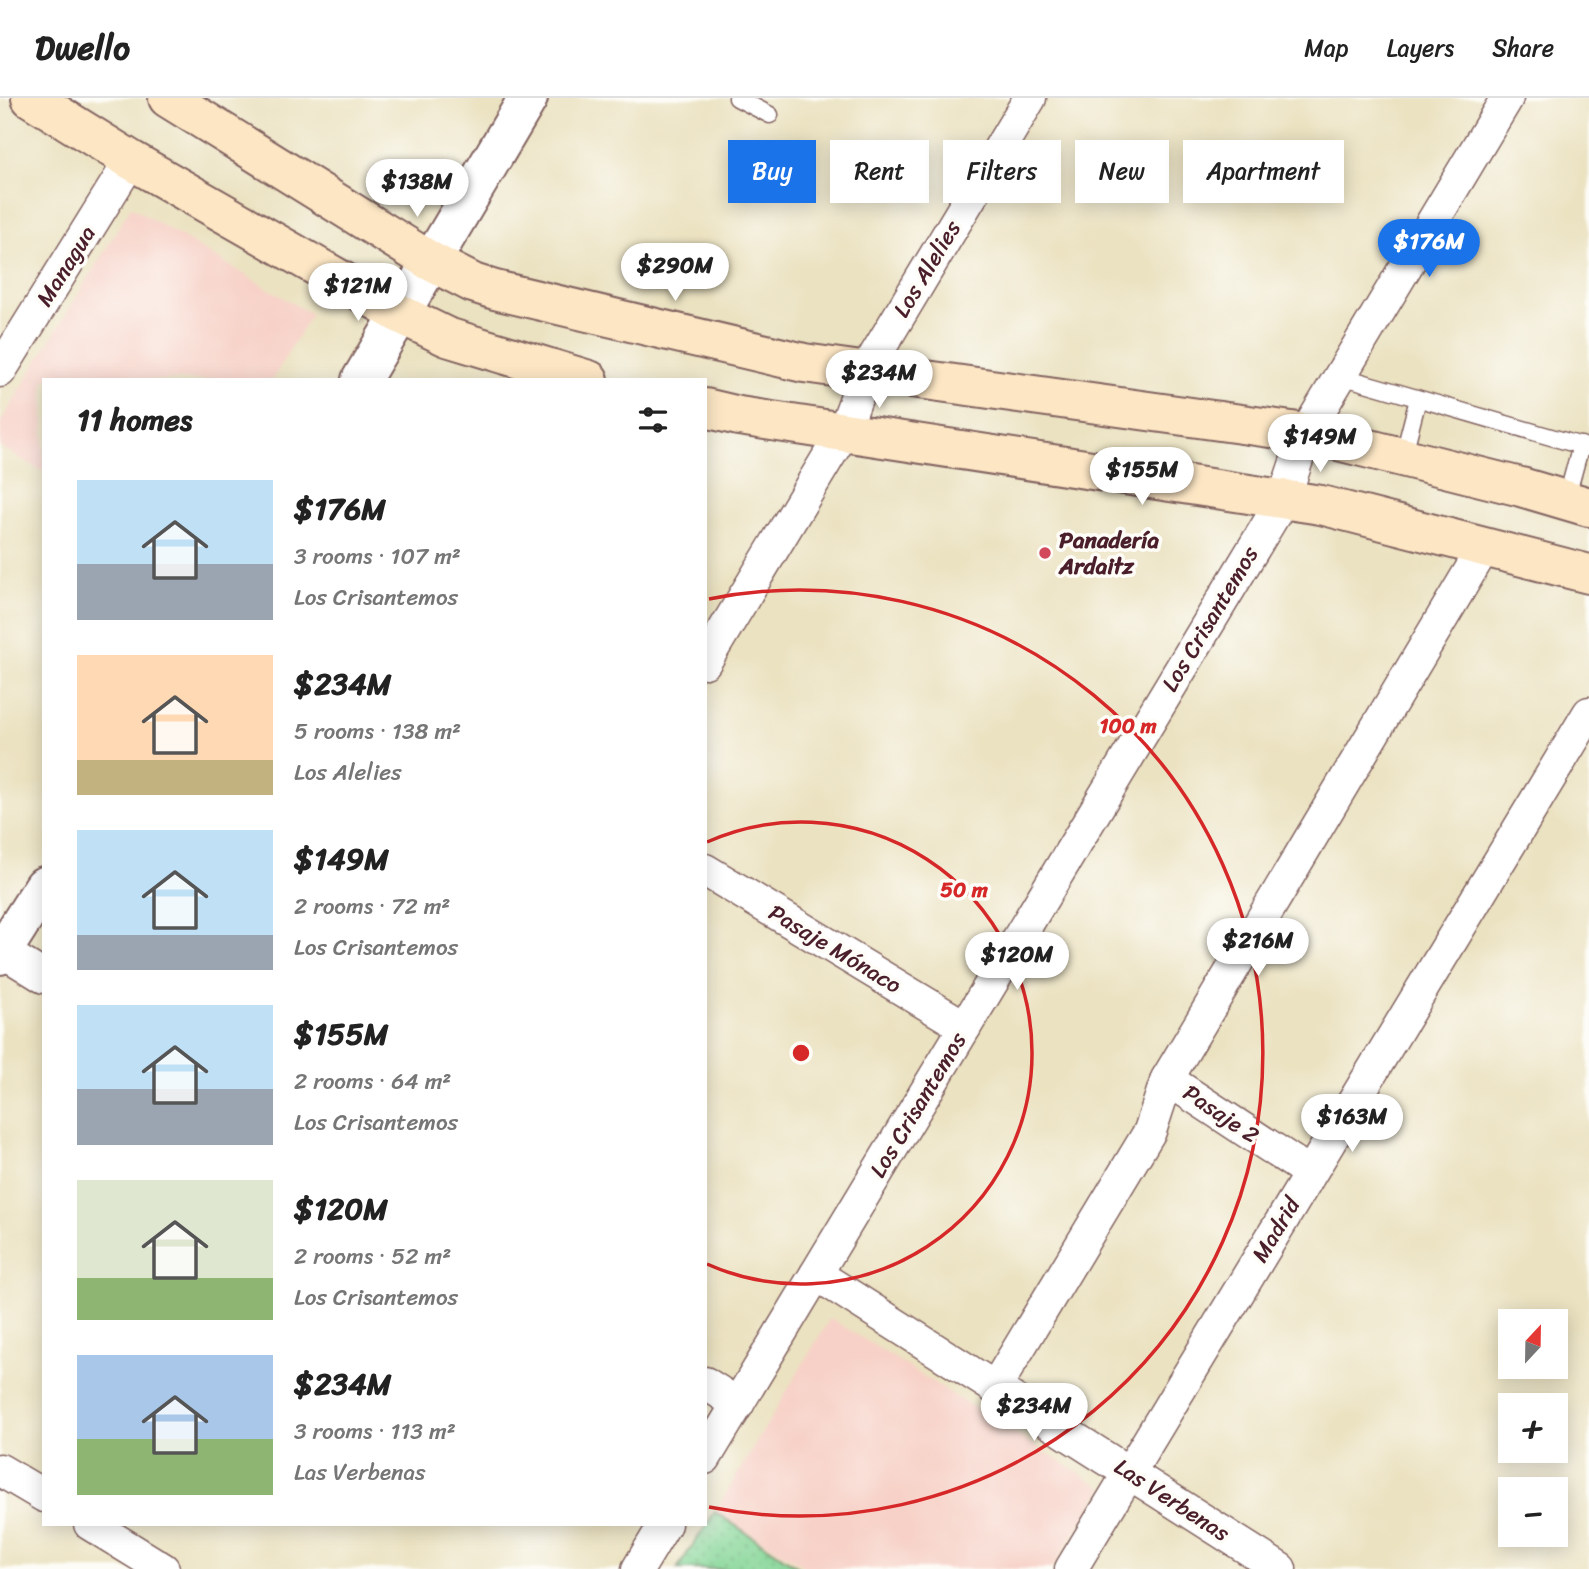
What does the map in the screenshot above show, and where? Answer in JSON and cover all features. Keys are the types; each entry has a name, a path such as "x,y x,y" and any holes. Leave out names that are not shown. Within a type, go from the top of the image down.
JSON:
{"main road":[{"path":"30,98 131,160 400,314 447,337 582,378"},
{"path":"168,98 430,261 473,283 495,290 779,358 1306,433 1577,503"},
{"path":"707,408 739,416 1284,498 1485,546 1589,575"}],"street":[{"path":"362,378 528,98"},
{"name":"Los Alelies","path":"707,659 844,431 866,371 1030,98"},
{"name":"Los Crisantemos","path":"707,1455 1284,498 1306,433 1507,98"},
{"name":"Managua","path":"0,371 131,160"},
{"path":"995,1388 1150,1131 1167,1079 1485,546"},
{"name":"Madrid","path":"1071,1569 1589,713"},
{"name":"Pasaje Mónaco","path":"707,871 965,1027"},
{"path":"42,889 1,953 42,976"},
{"name":"Pasaje 2","path":"1167,1079 1310,1173"},
{"name":"Las Verbenas","path":"816,1273 1280,1569"},
{"path":"707,1384 738,1404"},
{"path":"0,1470 42,1495"},
{"path":"93,1526 163,1569"},
{"path":"638,1569 664,1526"}],"lane":[{"path":"737,98 770,115"},
{"path":"1340,376 1585,446 1577,503"},
{"path":"1403,457 1419,399"}],"shaded area":[{"path":"131,207 311,314 273,378 42,378 42,471 0,447 0,423"},
{"path":"830,1318 1103,1488 1052,1569 809,1569 715,1512"}],"green space":[{"path":"715,1512 801,1569 677,1569"}],"place":[{"name":"Panadería Ardaitz","path":"1045,553"}]}
